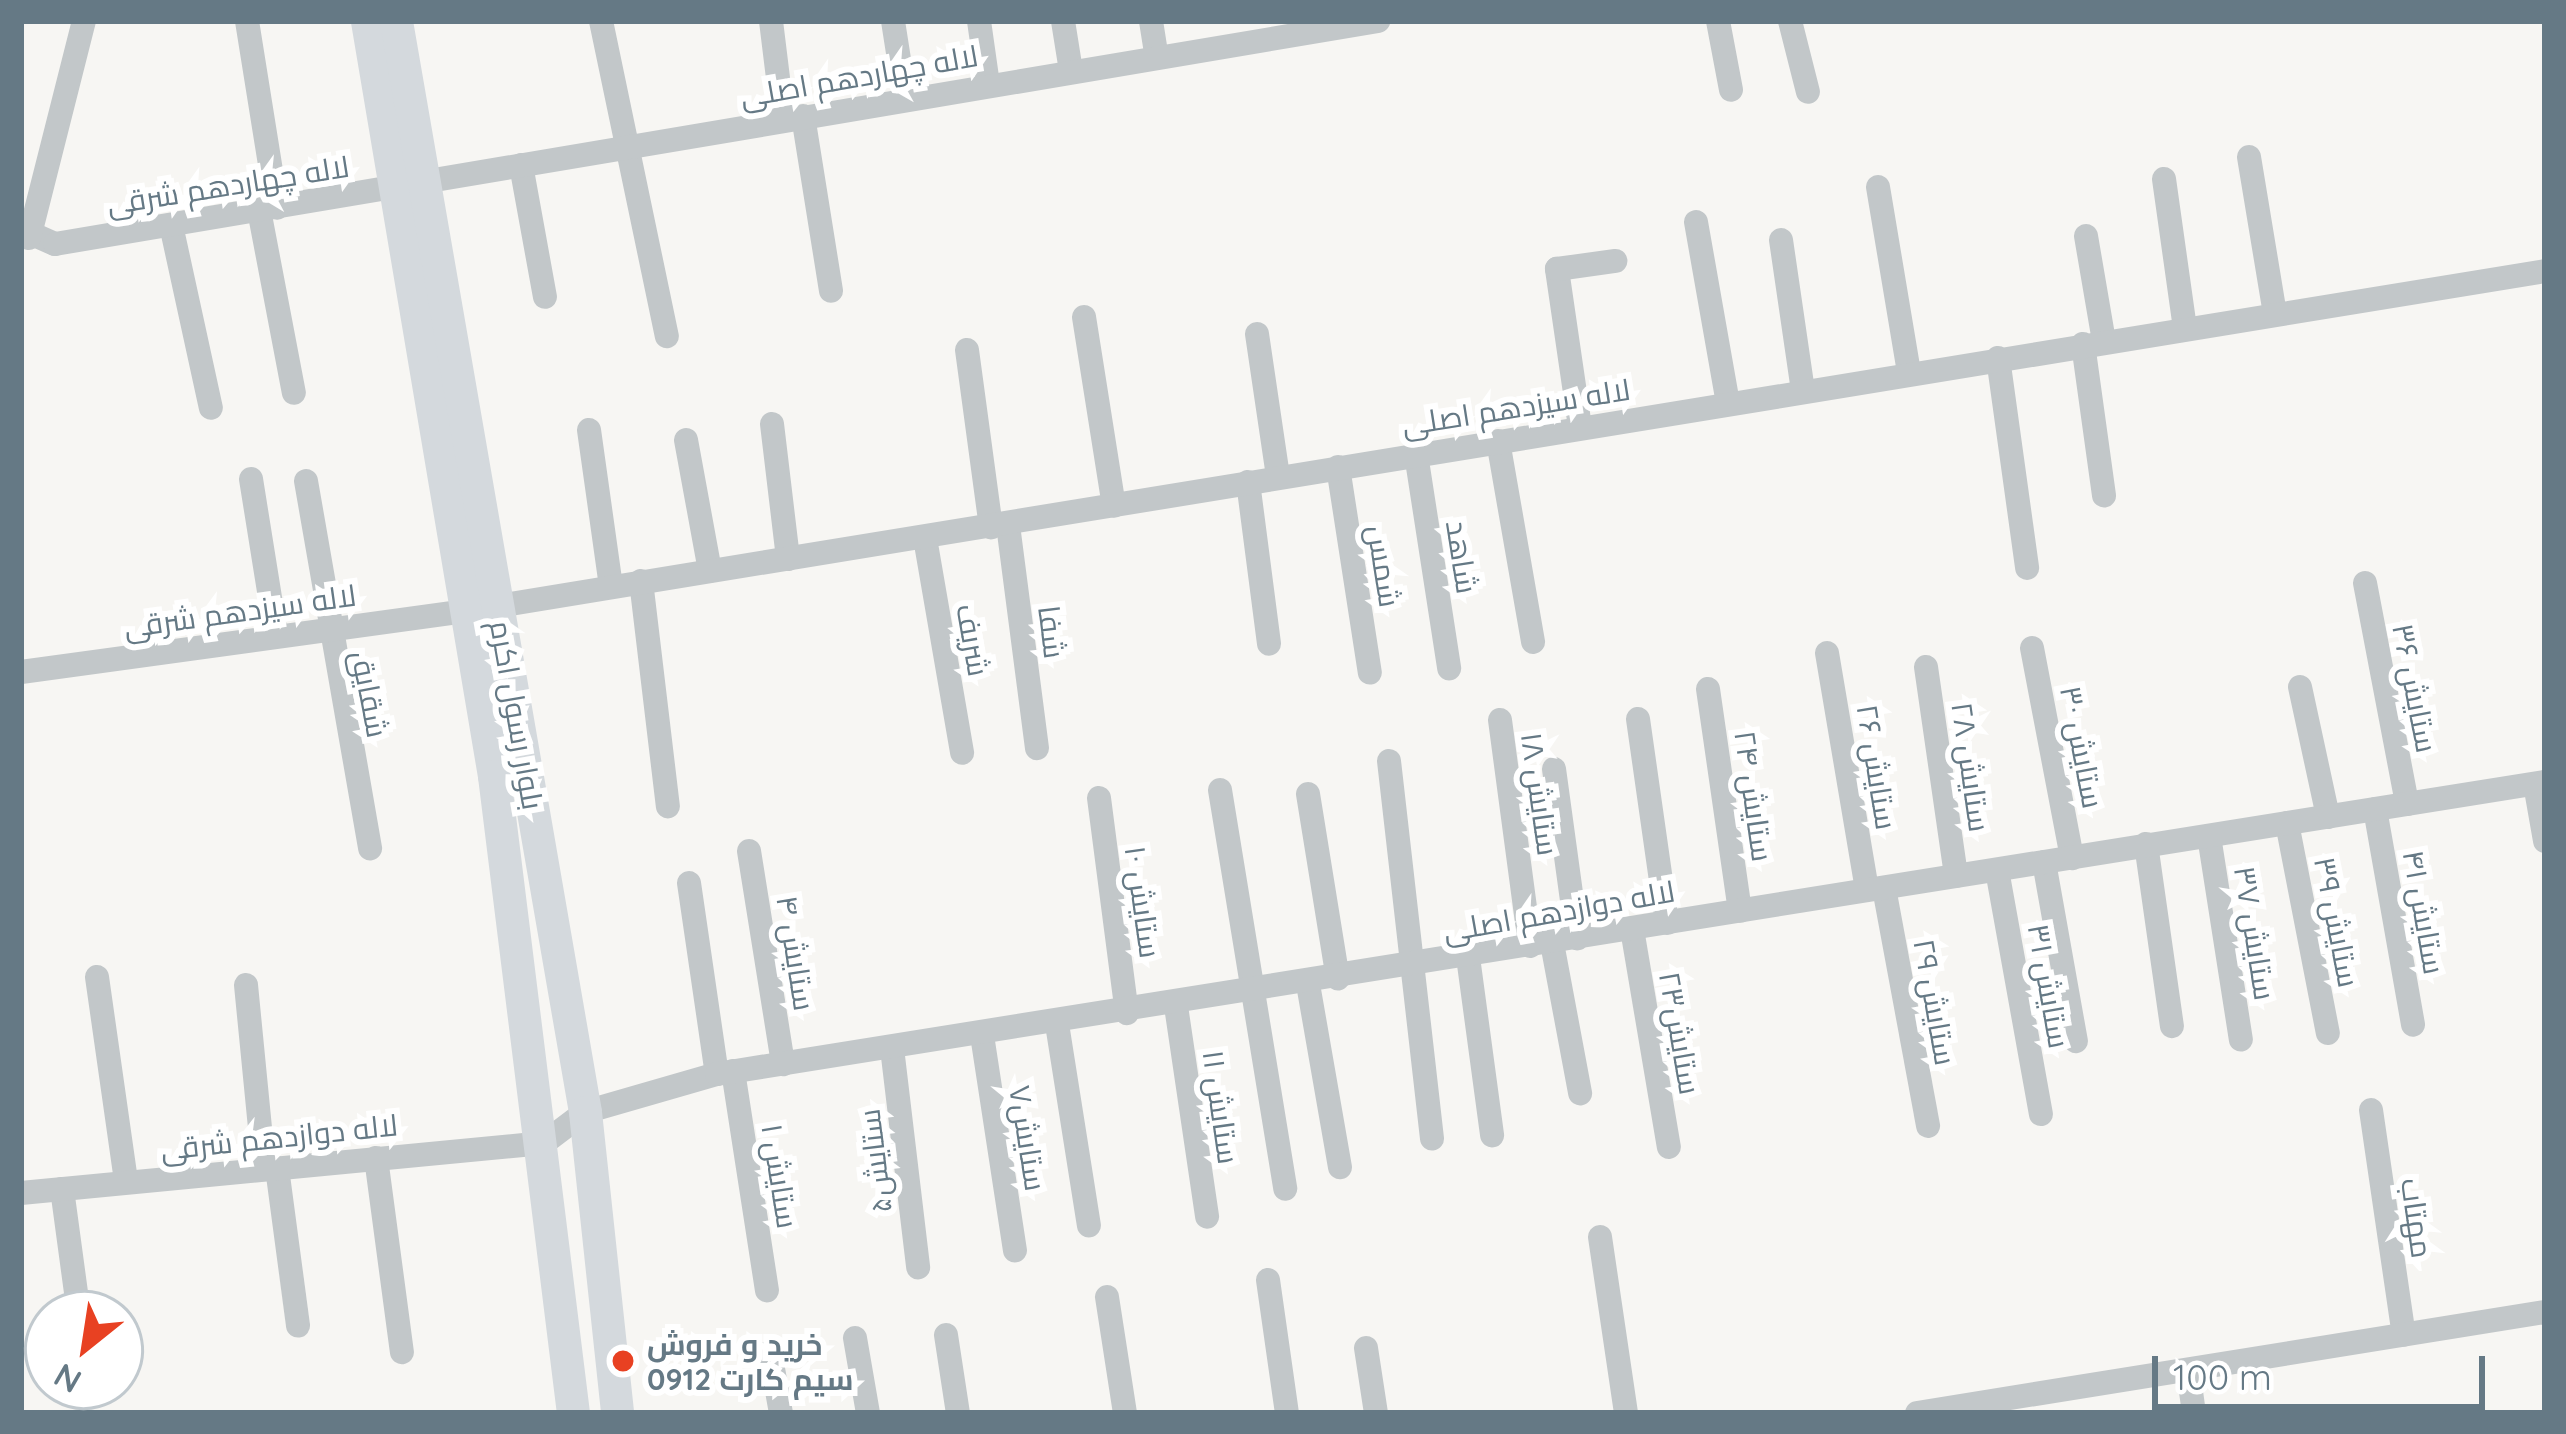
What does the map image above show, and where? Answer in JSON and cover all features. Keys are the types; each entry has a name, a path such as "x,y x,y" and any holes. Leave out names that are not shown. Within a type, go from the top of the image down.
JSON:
{"main road":[{"name":"بلوار رسول اکرم","path":"367,21 407,185 483,608 585,1112 617,1413"},
{"name":"بلوار رسول اکرم","path":"396,21 407,185"},
{"name":"بلوار رسول اکرم","path":"483,608 573,1413"}],"street":[{"path":"25,234 84,21"},
{"path":"247,21 294,392"},
{"path":"601,21 667,336"},
{"path":"771,21 831,291"},
{"path":"893,21 905,98"},
{"path":"979,21 988,84"},
{"path":"1063,21 1071,70"},
{"path":"1151,21 1157,57"},
{"name":"لاله چهاردهم اصلی","path":"407,185 1157,57 1235,32 1378,21"},
{"path":"1718,21 1731,90"},
{"path":"1790,21 1808,92"},
{"path":"2249,157 2275,314"},
{"path":"521,165 545,297"},
{"path":"2164,179 2185,328"},
{"name":"لاله چهاردهم شرقی","path":"25,234 72,241 407,185"},
{"path":"1878,187 1909,373"},
{"path":"1696,222 1728,403"},
{"path":"171,224 212,408"},
{"path":"2086,236 2104,496"},
{"path":"1781,240 1803,390"},
{"path":"1580,427 1556,269 1615,262"},
{"name":"لاله سیزدهم اصلی","path":"483,608 2545,271"},
{"path":"1084,317 1114,506"},
{"path":"1257,334 1278,477"},
{"name":"شفا","path":"967,350 1037,748"},
{"path":"1998,358 2027,568"},
{"path":"772,424 788,559"},
{"path":"589,430 611,586"},
{"path":"686,440 710,571"},
{"path":"1498,441 1533,642"},
{"name":"شاهد","path":"1416,454 1449,668"},
{"name":"شمس","path":"1338,467 1370,674"},
{"path":"251,479 276,635"},
{"name":"شقایق","path":"306,481 327,629 370,848"},
{"path":"1248,482 1269,644"},
{"name":"شریف","path":"925,538 962,753"},
{"path":"641,581 668,806"},
{"name":"ستایش ۳۶","path":"2366,583 2407,804"},
{"name":"لاله سیزدهم شرقی","path":"21,671 483,608"},
{"name":"ستایش ۳۰","path":"2032,648 2072,858"},
{"name":"ستایش ۲۶","path":"1827,653 1875,889"},
{"name":"ستایش ۲۸","path":"1926,667 1956,876"},
{"path":"2300,687 2328,817"},
{"name":"ستایش ۲۴","path":"1708,689 1739,911"},
{"path":"1638,719 1667,923"},
{"name":"ستایش ۱۸","path":"1500,721 1553,942"},
{"path":"1389,760 1432,1139"},
{"path":"1554,769 1553,942 1580,1093"},
{"path":"2540,783 2545,841"},
{"name":"لاله دوازدهم اصلی","path":"585,1112 725,1073 1176,1006 2540,783"},
{"path":"1220,790 1258,992 1285,1189"},
{"path":"1308,794 1338,979"},
{"name":"ستایش ۱۰","path":"1099,798 1127,1013"},
{"name":"ستایش ۴۱","path":"2375,809 2413,1025"},
{"name":"ستایش ۳۹","path":"2287,823 2328,1033"},
{"name":"ستایش ۳۷","path":"2209,836 2241,1040"},
{"path":"2146,844 2172,1026"},
{"name":"ستایش ۴","path":"748,851 783,1064"},
{"path":"2044,862 2076,1041"},
{"name":"ستایش ۳۱","path":"1997,870 2041,1114"},
{"name":"ستایش ۱","path":"688,883 767,1290"},
{"name":"ستایش ۲۹","path":"1875,889 1928,1126"},
{"name":"ستایش۲۳","path":"1632,929 1669,1147"},
{"path":"1468,957 1492,1135"},
{"path":"97,977 126,1182"},
{"path":"1308,984 1340,1167"},
{"path":"246,986 298,1326"},
{"name":"ستایش ۱۱","path":"1176,1006 1207,1217"},
{"path":"1057,1024 1089,1225"},
{"name":"ستایش۷","path":"982,1035 1015,1250"},
{"name":"ستایش۵","path":"892,1048 918,1267"},
{"name":"مهتاب","path":"2371,1111 2404,1335"},
{"path":"544,1143 585,1112"},
{"name":"لاله دوازدهم شرقی","path":"21,1193 544,1143"},
{"path":"376,1158 402,1352"},
{"path":"62,1189 76,1290"},
{"path":"1600,1237 1627,1413"},
{"path":"1268,1280 1286,1413"},
{"path":"1107,1297 1125,1413"},
{"path":"1917,1413 2015,1405 2188,1370 2545,1312"},
{"path":"946,1336 958,1413"},
{"path":"855,1337 868,1413"},
{"path":"1366,1348 1376,1413"},
{"path":"770,1352 781,1413"},
{"path":"2188,1370 2194,1413"}],"place":[{"name":"خرید و فروش سیم کارت 0912","path":"623,1361"}]}
